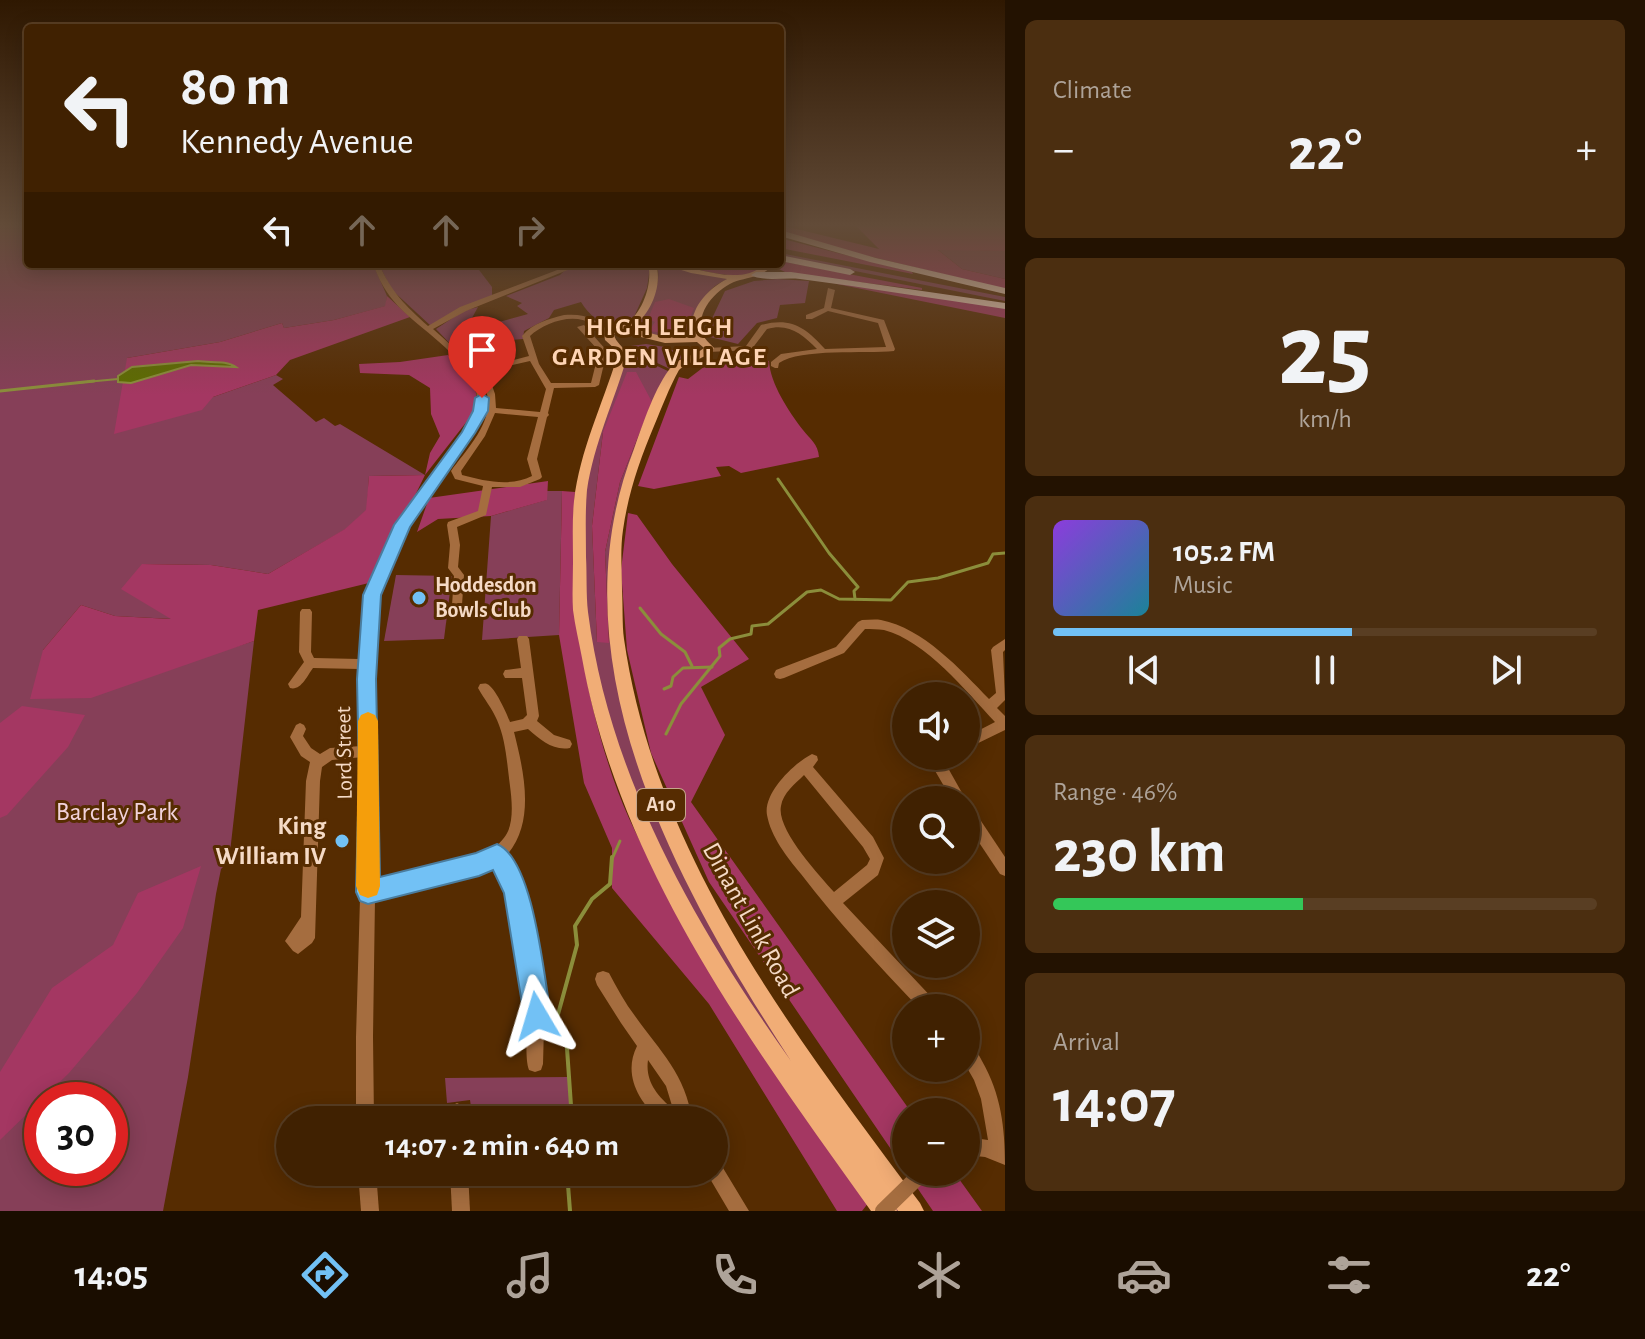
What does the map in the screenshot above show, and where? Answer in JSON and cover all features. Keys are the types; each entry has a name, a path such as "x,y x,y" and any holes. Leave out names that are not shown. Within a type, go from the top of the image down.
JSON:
{"highway":[{"path":"843,282 1005,305"},
{"path":"893,282 1005,305"},
{"path":"943,282 1005,293"},
{"path":"959,282 1005,293"}],"main road":[{"path":"616,335 640,315 653,282"},
{"path":"703,347 695,329 709,294 729,282"},
{"path":"616,335 650,343 703,347"},
{"path":"616,335 703,347"},
{"name":"Dinant Link Road","path":"616,335 622,357 588,456 578,540 579,590 587,648 604,724 637,814 696,929 784,1069 884,1211"},
{"name":"Dinant Link Road","path":"703,347 679,365 668,383 638,452 620,517 615,543 613,592 624,685 642,750 667,819 728,941 801,1057 912,1211"}],"street":[{"name":"Lord Street","path":"365,1106 367,664 372,595 391,547 413,507 468,433 482,402 473,377 390,294 384,282"},
{"path":"428,329 463,309 534,282"},
{"path":"827,309 831,290"},
{"path":"775,366 775,362 784,356 823,351 891,349 881,322 827,309 809,317"},
{"path":"532,358 483,369 483,378 492,395 492,410 485,428 456,474 458,477 488,485 536,478 532,459 545,415 549,386 532,358 526,336 535,327 576,317 588,319 616,335"},
{"path":"703,347 748,348 764,327 782,324 803,330 823,351"},
{"path":"549,386 595,385 603,351 581,327"},
{"path":"492,410 545,415"},
{"path":"457,605 459,575 453,568 455,545 452,525 483,513 488,485"},
{"path":"306,612 305,652 310,663"},
{"path":"780,674 840,650 862,625 885,624 917,642 1005,724 980,736"},
{"path":"523,639 533,712 530,723"},
{"path":"989,708 1002,695 997,650 1005,644"},
{"path":"310,663 367,664"},
{"path":"294,684 310,663"},
{"path":"509,674 528,673"},
{"path":"368,892 479,864 497,855 511,840 518,814 508,728 503,715 484,688"},
{"path":"508,728 530,723"},
{"path":"530,723 550,740 566,744"},
{"path":"300,729 296,737 298,743 318,760"},
{"path":"318,760 330,754 369,751"},
{"path":"308,919 313,781 318,760"},
{"path":"834,901 873,870 877,858 809,764 777,796 774,818 779,834 792,854 834,901 917,994"},
{"path":"980,832 1005,869"},
{"path":"497,855 513,881 532,973 537,1016 535,1064"},
{"path":"603,979 680,1092 682,1106"},
{"path":"647,1045 640,1056 639,1077 655,1106"},
{"path":"980,1073 992,1101 1001,1154 980,1149"},
{"path":"368,1186 370,1211"},
{"path":"460,1186 461,1211"},
{"path":"725,1186 740,1211"},
{"path":"884,1211 909,1186"}],"green space":[{"name":"Barclay Park","path":"0,282 381,282 387,296 386,306 334,320 284,328 282,323 220,342 127,358 213,397 276,375 283,379 273,385 316,422 324,418 335,426 340,424 425,475 369,476 367,510 346,529 268,574 211,565 142,564 173,619 115,616 81,605 43,650 222,651 254,641 229,861 221,869 216,894 188,1077 163,1211 0,1211"},
{"path":"387,282 488,282 492,287 492,296 431,326 391,289"},
{"path":"543,282 648,282 634,317 618,324 598,320 581,302 554,310 549,318 524,331 523,339 477,343 481,327 528,314 517,306 522,303 506,296"},
{"path":"657,282 723,282 711,289 690,322 693,336 671,339 631,328 642,316"},
{"path":"753,282 809,282 805,303 780,305 777,318 757,323 738,344 710,337 707,329 725,291"},
{"path":"908,282 926,282 1005,297 1005,301"},
{"path":"478,307 455,349 436,329 463,311"},
{"path":"646,344 665,347 687,356 673,362 670,369 623,347"},
{"path":"625,351 670,372 640,436 620,493 609,569 609,617 665,829 902,1211 894,1211 837,1133 724,963 673,873 631,779 600,684 584,586 587,487 593,455 625,360","holes":["652,402 620,482 605,552 609,642 597,642 592,526 603,432"]},
{"path":"547,491 562,491 559,635 482,640 491,516 546,500"},
{"path":"396,575 452,576 444,639 384,641"},
{"path":"568,1077 571,1106 471,1106 470,1100 447,1103 445,1078"}],"shaded area":[{"path":"855,282 888,282 922,290"},
{"path":"974,282 1005,282 1005,289"},
{"path":"832,283 1005,307 1005,318"},
{"path":"387,296 410,317 290,360 276,375 213,397 202,410 114,434 127,358 220,342 282,323 284,328 334,320 385,306"},
{"path":"669,299 694,308 684,333 649,331 655,322 648,319 655,302"},
{"path":"467,325 481,327 473,360 476,367 471,369 455,349"},
{"path":"448,355 470,380 476,394 475,411 425,475 430,453 440,436 431,414 430,388 409,375 360,373 359,364"},
{"path":"198,361 236,367 191,365 131,383 118,382 118,376 132,367"},
{"path":"769,361 781,397 815,445 819,457 741,473 729,466 716,467 721,476 654,489 638,486 679,377 688,379 709,363"},
{"path":"627,372 636,372 652,402 620,482 605,552 609,643 597,642 592,526 603,432"},
{"path":"425,475 373,582 258,610 254,641 91,698 30,699 43,650 81,605 115,616 171,619 121,589 142,564 211,565 268,574 345,529 366,510 369,476"},
{"path":"548,481 547,500 491,516 438,519 417,532 429,498"},
{"path":"562,491 575,492 574,565 580,637 593,708 623,805 677,907 869,1202 862,1211 837,1211 709,1004 612,888 612,848 584,783 559,635"},
{"path":"628,513 637,515 672,564 749,659 701,687 725,735 691,802 901,1098 892,1098 892,1150 709,882 651,753 627,650 621,570"},
{"path":"22,706 85,715 68,747 7,815 0,818 0,723"},
{"path":"201,866 183,928 137,993 60,1082 24,1082 24,1117 0,1140 0,1072 52,988 113,945 138,893"},
{"path":"916,1186 964,1186 982,1211 933,1211"}],"waterway":[{"path":"77,383 118,379"},
{"path":"77,383 94,381"},
{"path":"0,391 77,383"},
{"path":"778,479 829,553 858,587 854,591 855,599"},
{"path":"711,667 720,656 719,648 730,639 751,634 752,626 768,624 807,592 821,590 839,599 891,600 908,582 938,578 988,563 993,554 1005,553"},
{"path":"640,608 661,634 685,652 692,666"},
{"path":"664,689 671,686 673,677 683,668 711,667"},
{"path":"666,734 681,704 711,667"},
{"path":"612,859 620,841"},
{"path":"571,1106 566,1034 557,1018 577,945 575,926 592,899 610,884 612,857"},
{"path":"568,1186 570,1211"}],"slow traffic":[{"path":"368,721 368,886"}],"place":[{"name":"Hoddesdon Bowls Club","path":"419,598"},
{"name":"King William IV","path":"342,841"}],"district":[{"name":"HIGH LEIGH GARDEN VILLAGE","path":"660,342"}],"route":[{"path":"482,398 480,411 468,433 402,525 372,595 367,679 370,775 368,892 479,864 497,855 513,881 516,893 520,927 536,995 537,1016"}]}
